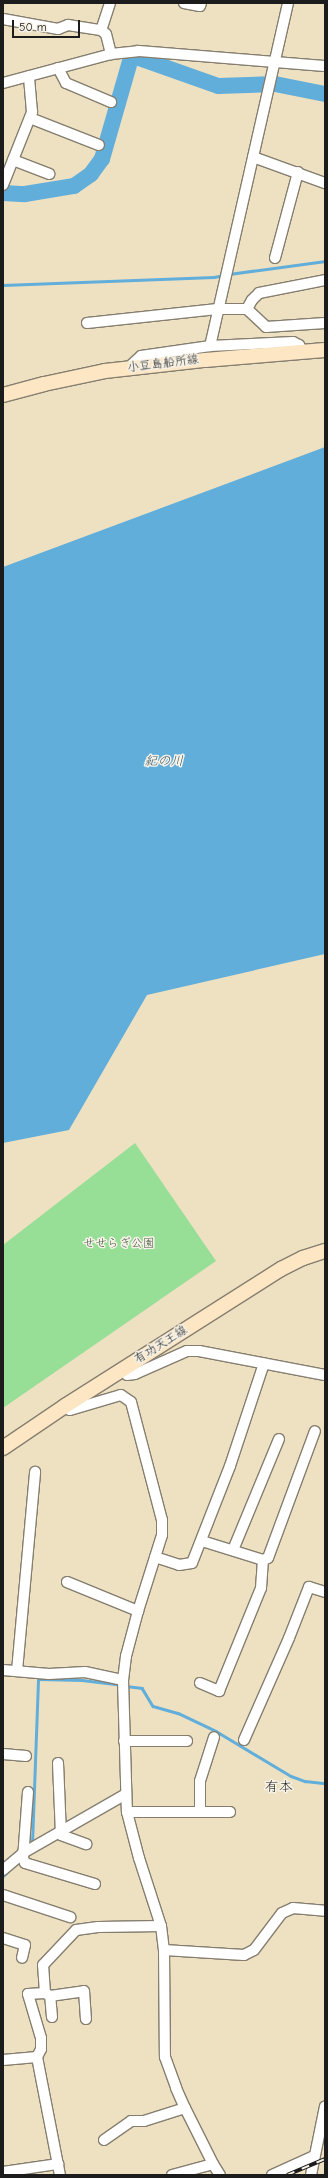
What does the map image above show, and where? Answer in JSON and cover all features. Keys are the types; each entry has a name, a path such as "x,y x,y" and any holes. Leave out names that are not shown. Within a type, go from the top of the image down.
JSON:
{"main road":[{"name":"小豆島船所線","path":"3,395 44,384 126,369 205,360 325,350"},
{"name":"有功天王線","path":"3,1448 64,1406 281,1269 303,1258 325,1251"}],"street":[{"path":"101,30 110,3"},
{"path":"184,3 200,6 201,3"},
{"path":"210,346 273,62 288,3"},
{"path":"3,19 58,29 68,25 101,30 106,34 111,54"},
{"path":"3,83 111,54 138,51 325,66"},
{"path":"58,68 66,83 111,102"},
{"path":"3,185 32,112 29,76"},
{"path":"30,118 99,145"},
{"path":"252,157 298,172 325,183"},
{"path":"13,160 49,174"},
{"path":"275,258 298,172"},
{"path":"247,309 252,300 260,293 325,280"},
{"path":"87,323 217,309 247,309 266,327 325,323"},
{"path":"126,369 141,356 210,346 293,342 299,345 303,352"},
{"path":"127,1375 134,1374 187,1351 199,1351 325,1375"},
{"path":"155,1557 179,1565 192,1563 202,1541 230,1466 264,1363"},
{"path":"64,1406 70,1410 121,1395 131,1402 162,1520 162,1534 138,1610 126,1656 123,1684 127,1812 139,1858 161,1926 164,1950 165,2057 185,2108 220,2175"},
{"path":"200,1683 219,1691 262,1588 264,1560 268,1558 315,1431"},
{"path":"233,1550 279,1440"},
{"path":"17,1671 35,1472"},
{"path":"202,1541 264,1560"},
{"path":"67,1582 138,1610"},
{"path":"244,1740 289,1638 309,1587 325,1592"},
{"path":"3,1670 49,1674 85,1672 123,1684"},
{"path":"200,1812 200,1781 214,1737"},
{"path":"124,1741 187,1741"},
{"path":"3,1754 26,1756"},
{"path":"58,1763 61,1835 86,1844"},
{"path":"26,1854 28,1792"},
{"path":"3,1870 60,1831 126,1794"},
{"path":"127,1812 230,1812"},
{"path":"26,1854 95,1884"},
{"path":"3,1896 70,1916"},
{"path":"164,1950 244,1954 254,1950 282,1913 293,1908 325,1911"},
{"path":"52,2017 43,1965 76,1930 98,1927 161,1926"},
{"path":"3,1938 25,1945 22,1958"},
{"path":"60,2175 37,2057 41,2049 41,2038 28,1994 84,1992 86,2018"},
{"path":"3,2060 37,2057"},
{"path":"311,2175 325,2106"},
{"path":"104,2140 130,2121 144,2120 185,2108"},
{"path":"272,2175 314,2156"},
{"path":"3,2172 58,2164"},
{"path":"172,2175 213,2164"}],"green space":[{"name":"せせらぎ公園","path":"135,1143 216,1261 3,1408 3,1245"}],"water":[{"name":"紀の川","path":"325,447 325,954 147,995 69,1130 3,1143 3,567"}],"waterway":[{"path":"3,193 25,194 74,186 91,174 102,159 131,58 139,58 218,86 275,84 325,94"},
{"path":"229,274 325,261"},
{"path":"3,285 214,277 224,275"},
{"path":"32,1844 38,1679 82,1680 121,1685"},
{"path":"126,1686 142,1688 153,1706 178,1713 216,1731 291,1776 305,1781 325,1783"},
{"path":"3,1876 7,1872"}],"railway":[{"path":"287,2175 325,2159"}],"district":[{"name":"有本","path":"279,1787"}]}
